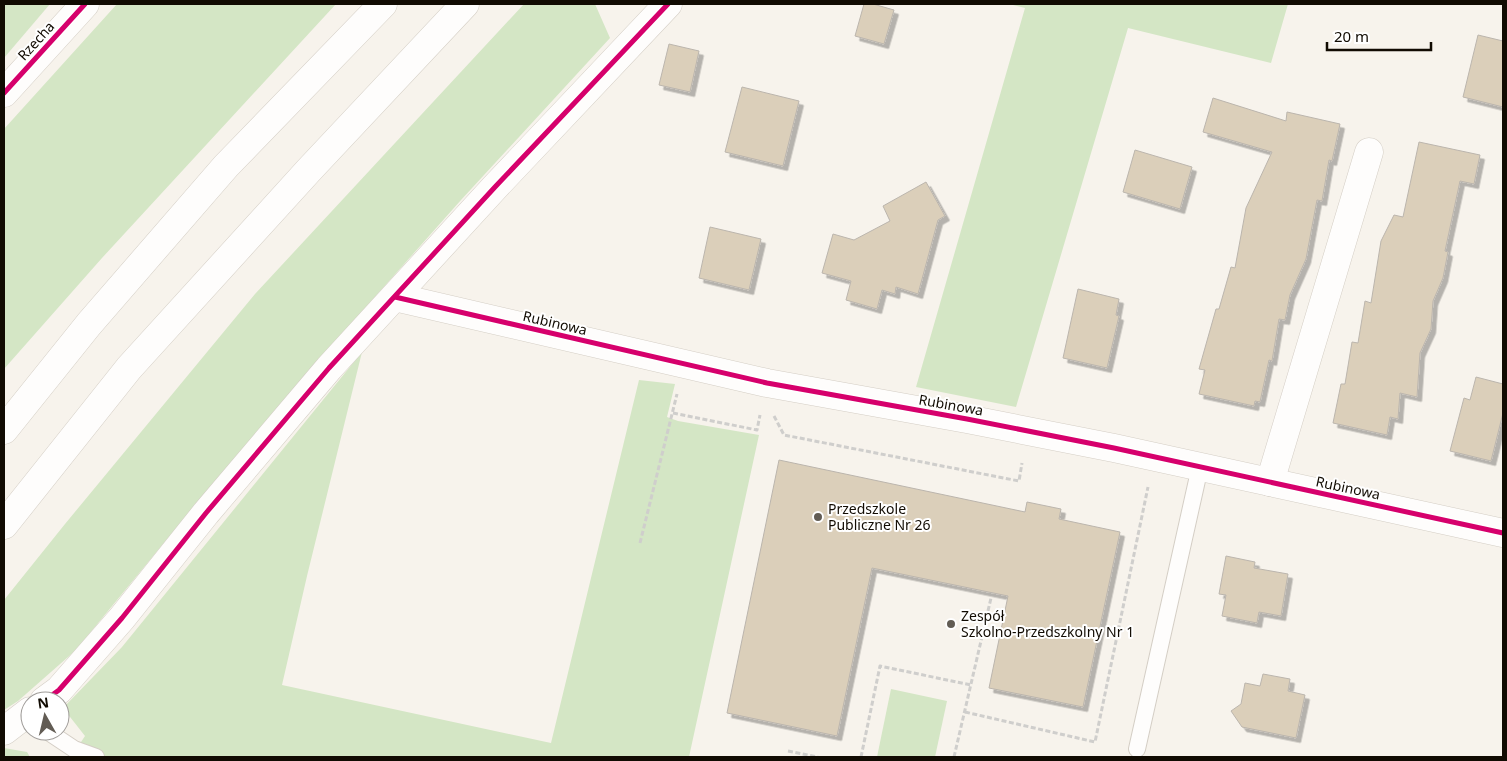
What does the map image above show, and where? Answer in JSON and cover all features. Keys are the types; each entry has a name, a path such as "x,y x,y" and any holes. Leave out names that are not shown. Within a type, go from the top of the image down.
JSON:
{"street":[{"name":"Rzecha","path":"4,93 85,4"},
{"path":"4,430 89,324 226,166 383,4"},
{"path":"4,524 129,368 309,170 465,4"},
{"path":"58,691 122,618 206,513 323,376 495,187 668,4"},
{"path":"1270,482 1369,152"},
{"name":"Rubinowa","path":"395,297 685,364 765,391 1029,430 1503,533"}],"lane":[{"path":"1137,749 1200,467"},
{"path":"62,741 74,749 96,757"}],"path":[{"path":"640,543 685,364"},
{"path":"673,413 757,430 765,391"},
{"path":"765,391 784,435 1019,481 1029,430"},
{"path":"965,712 1095,742 1155,457"},
{"path":"954,757 991,598"},
{"path":"861,757 880,666 971,685"},
{"path":"788,751 818,757"}],"green space":[{"path":"4,4 50,4 4,58"},
{"path":"117,4 336,4 102,258 4,369 4,129"},
{"path":"524,4 595,4 610,38 461,200 310,370 76,650 29,691 20,691 20,699 4,710 4,600 255,294"},
{"path":"1009,4 1288,4 1271,63 1128,28 1016,407 916,387 1025,8"},
{"path":"362,352 282,685 551,743 639,380 675,384 667,417 678,421 759,435 689,757 71,757 85,736 70,717 70,701 122,647"},
{"path":"891,689 947,701 935,757 877,757"},
{"path":"4,748 27,752 30,757 4,757"}],"building":[{"path":"864,4 873,4 894,10 884,44 855,36"},
{"path":"1478,35 1503,41 1503,107 1463,97"},
{"path":"669,44 699,51 690,92 659,85"},
{"path":"742,87 799,101 783,166 725,152"},
{"path":"1213,98 1286,121 1287,112 1340,124 1332,161 1329,160 1322,201 1317,200 1306,259 1290,295 1285,320 1279,319 1272,361 1269,360 1260,402 1255,401 1254,406 1199,394 1205,370 1199,369 1216,309 1219,309 1231,267 1235,268 1246,208 1272,152 1203,132"},
{"path":"1419,142 1480,155 1474,184 1460,181 1445,251 1448,252 1443,278 1433,301 1431,329 1420,353 1417,397 1400,393 1398,419 1390,417 1387,435 1333,423 1341,384 1345,384 1352,342 1358,343 1365,301 1371,303 1381,241 1394,215 1403,217"},
{"path":"1135,150 1192,167 1180,209 1123,192"},
{"path":"926,182 945,216 938,220 918,294 896,287 895,294 882,290 877,309 846,300 851,281 822,273 833,234 854,240 890,221 883,206"},
{"path":"710,227 761,239 749,290 699,278"},
{"path":"1078,289 1119,299 1116,315 1119,316 1107,368 1063,358"},
{"path":"1476,377 1503,384 1503,413 1491,461 1450,451 1464,398 1470,400"},
{"path":"779,460 1025,512 1027,502 1061,509 1059,519 1120,532 1083,707 989,688 1008,596 872,568 837,736 727,713"},
{"path":"1226,556 1255,562 1254,568 1288,574 1281,616 1259,612 1257,623 1222,616 1226,595 1219,594"},
{"path":"1263,674 1290,679 1288,691 1305,695 1296,738 1242,727 1231,711 1241,704 1245,683 1260,686"}],"cycle path":[{"path":"4,93 85,4"},
{"path":"58,691 122,618 206,513 329,368 495,187 668,4"},
{"path":"395,297 767,383 1114,448 1503,533"}],"place":[{"name":"Przedszkole Publiczne Nr 26","path":"818,517"},
{"name":"Zespół Szkolno-Przedszkolny Nr 1","path":"951,624"}]}
